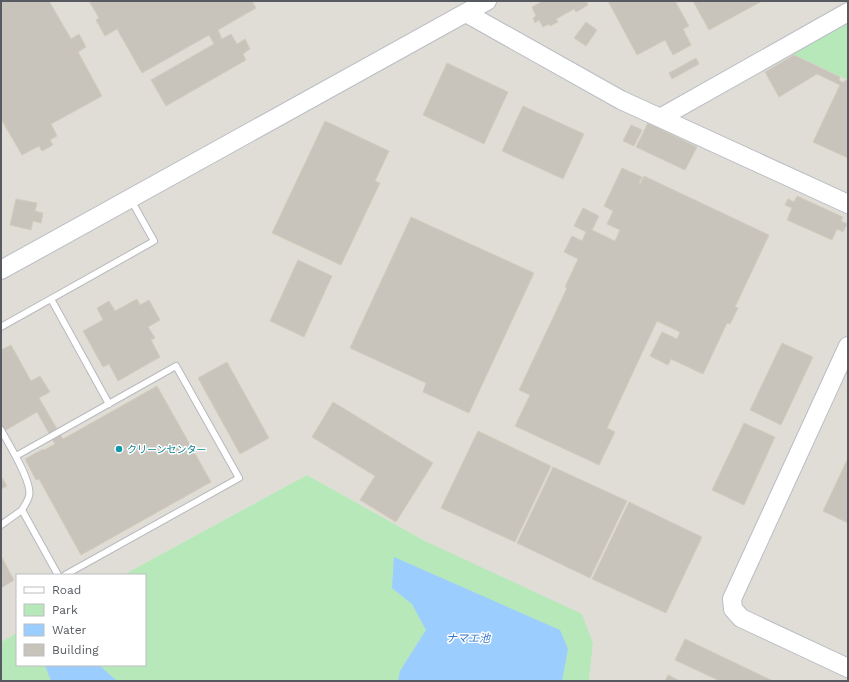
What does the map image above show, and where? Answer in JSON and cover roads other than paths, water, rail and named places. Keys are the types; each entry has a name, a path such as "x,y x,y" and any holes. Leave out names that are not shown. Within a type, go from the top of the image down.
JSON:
{"street":[{"path":"1,270 487,1"},
{"path":"660,118 848,12"},
{"path":"466,13 621,100 848,204"},
{"path":"848,346 732,599 733,609 741,618 848,668"}],"lane":[{"path":"1,327 154,241 131,198"},
{"path":"51,299 109,404"},
{"path":"16,456 176,366 239,478 67,574"},
{"path":"1,430 16,456 29,485 30,495 22,510 1,524"},
{"path":"22,510 57,574"}],"water":[{"name":"ナマエ池","path":"394,557 560,630 568,649 562,681 398,681 400,671 426,630 412,604 392,588"},
{"path":"45,666 100,666 117,681 51,681"}],"place":[{"name":"クリーンセンター","path":"119,449"}]}
